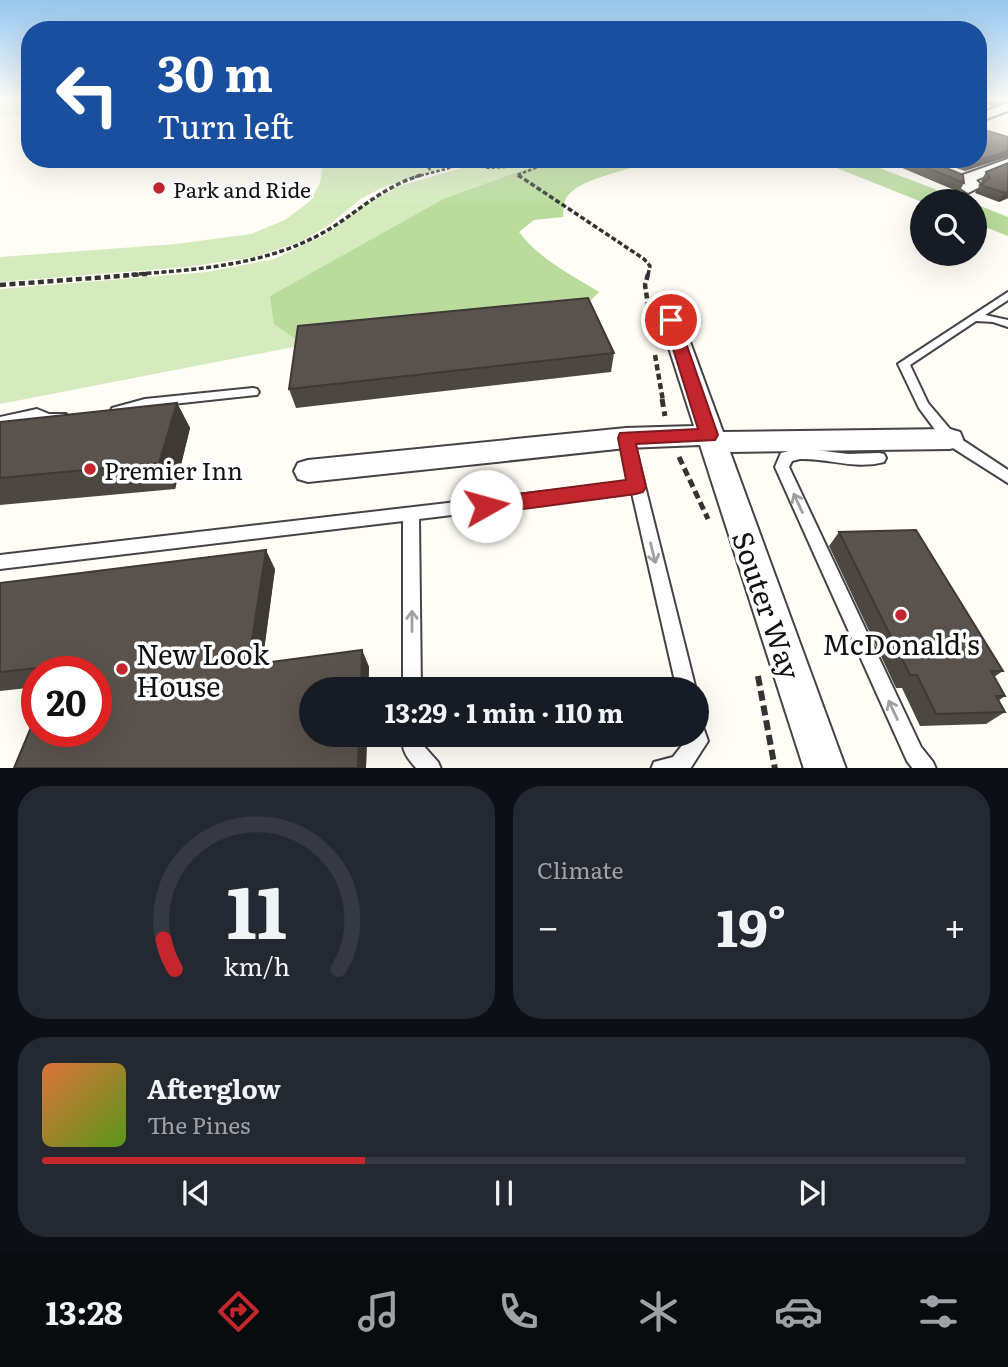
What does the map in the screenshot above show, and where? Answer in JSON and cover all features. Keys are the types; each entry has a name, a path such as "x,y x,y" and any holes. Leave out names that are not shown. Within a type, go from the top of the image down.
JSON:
{"street":[{"path":"988,156 1007,163"},
{"path":"963,181 1007,163"},
{"name":"Souter Way","path":"658,326 710,438 825,768"},
{"path":"308,471 626,438 669,436 873,449 950,439"}],"lane":[{"path":"1008,295 904,364 923,405 950,439 1008,477"},
{"path":"973,318 994,319 1008,324"},
{"path":"98,413 123,411 145,403 253,392"},
{"path":"0,422 37,414 48,419 73,416"},
{"path":"626,438 684,677"},
{"path":"873,449 847,459 826,454 794,454 786,457 782,467 914,754 926,768"},
{"path":"0,562 636,487"},
{"path":"411,515 412,677"},
{"path":"412,747 432,768"},
{"path":"661,768 680,766 694,747"}],"path":[{"path":"429,168 433,173"},
{"path":"0,285 218,268 250,261 314,238 365,201 396,184 449,168"},
{"path":"535,168 517,175 644,259 650,266 645,285 658,326 669,436 713,530"},
{"path":"758,674 775,768"}],"green space":[{"path":"322,168 445,168 386,186 362,198 329,225 302,241 255,257 186,267 0,282 0,257 176,244 251,234 285,220 310,201 320,183"},
{"path":"462,168 529,168 445,198 271,296 304,345 0,404 0,289 207,272 274,259 323,236 365,205 399,186"},
{"path":"529,168 630,168 580,186 565,201 563,217 534,220 519,232 546,258 599,292 582,309 304,345 274,324 270,296 445,198"},
{"path":"837,168 880,168 935,189 910,189 910,197"},
{"path":"987,209 1008,217 1008,236 987,228"}],"building":[{"path":"987,136 1008,137 1008,151 987,158"},
{"path":"1008,163 1008,192 980,185 990,178 986,172"},
{"path":"927,168 946,168 963,175 964,183"},
{"path":"588,298 614,353 289,389 298,326"},
{"path":"177,403 159,463 0,478 0,422"},
{"name":"McDonald's","path":"916,530 1003,671 991,671 1005,696 996,696 1005,712 936,714 917,675 910,675 839,532"},
{"name":"New Look House","path":"266,550 248,665 362,650 361,677 299,677 299,747 359,747 358,768 14,768 23,747 112,747 112,656 21,656 21,670 0,672 0,583"}],"place":[{"name":"Park and Ride","path":"159,188"},
{"name":"Premier Inn","path":"90,469"},
{"name":"McDonald's","path":"901,615"},
{"name":"New Look House","path":"122,669"}],"route":[{"path":"486,506 636,487 626,438 709,435 671,320"}]}
